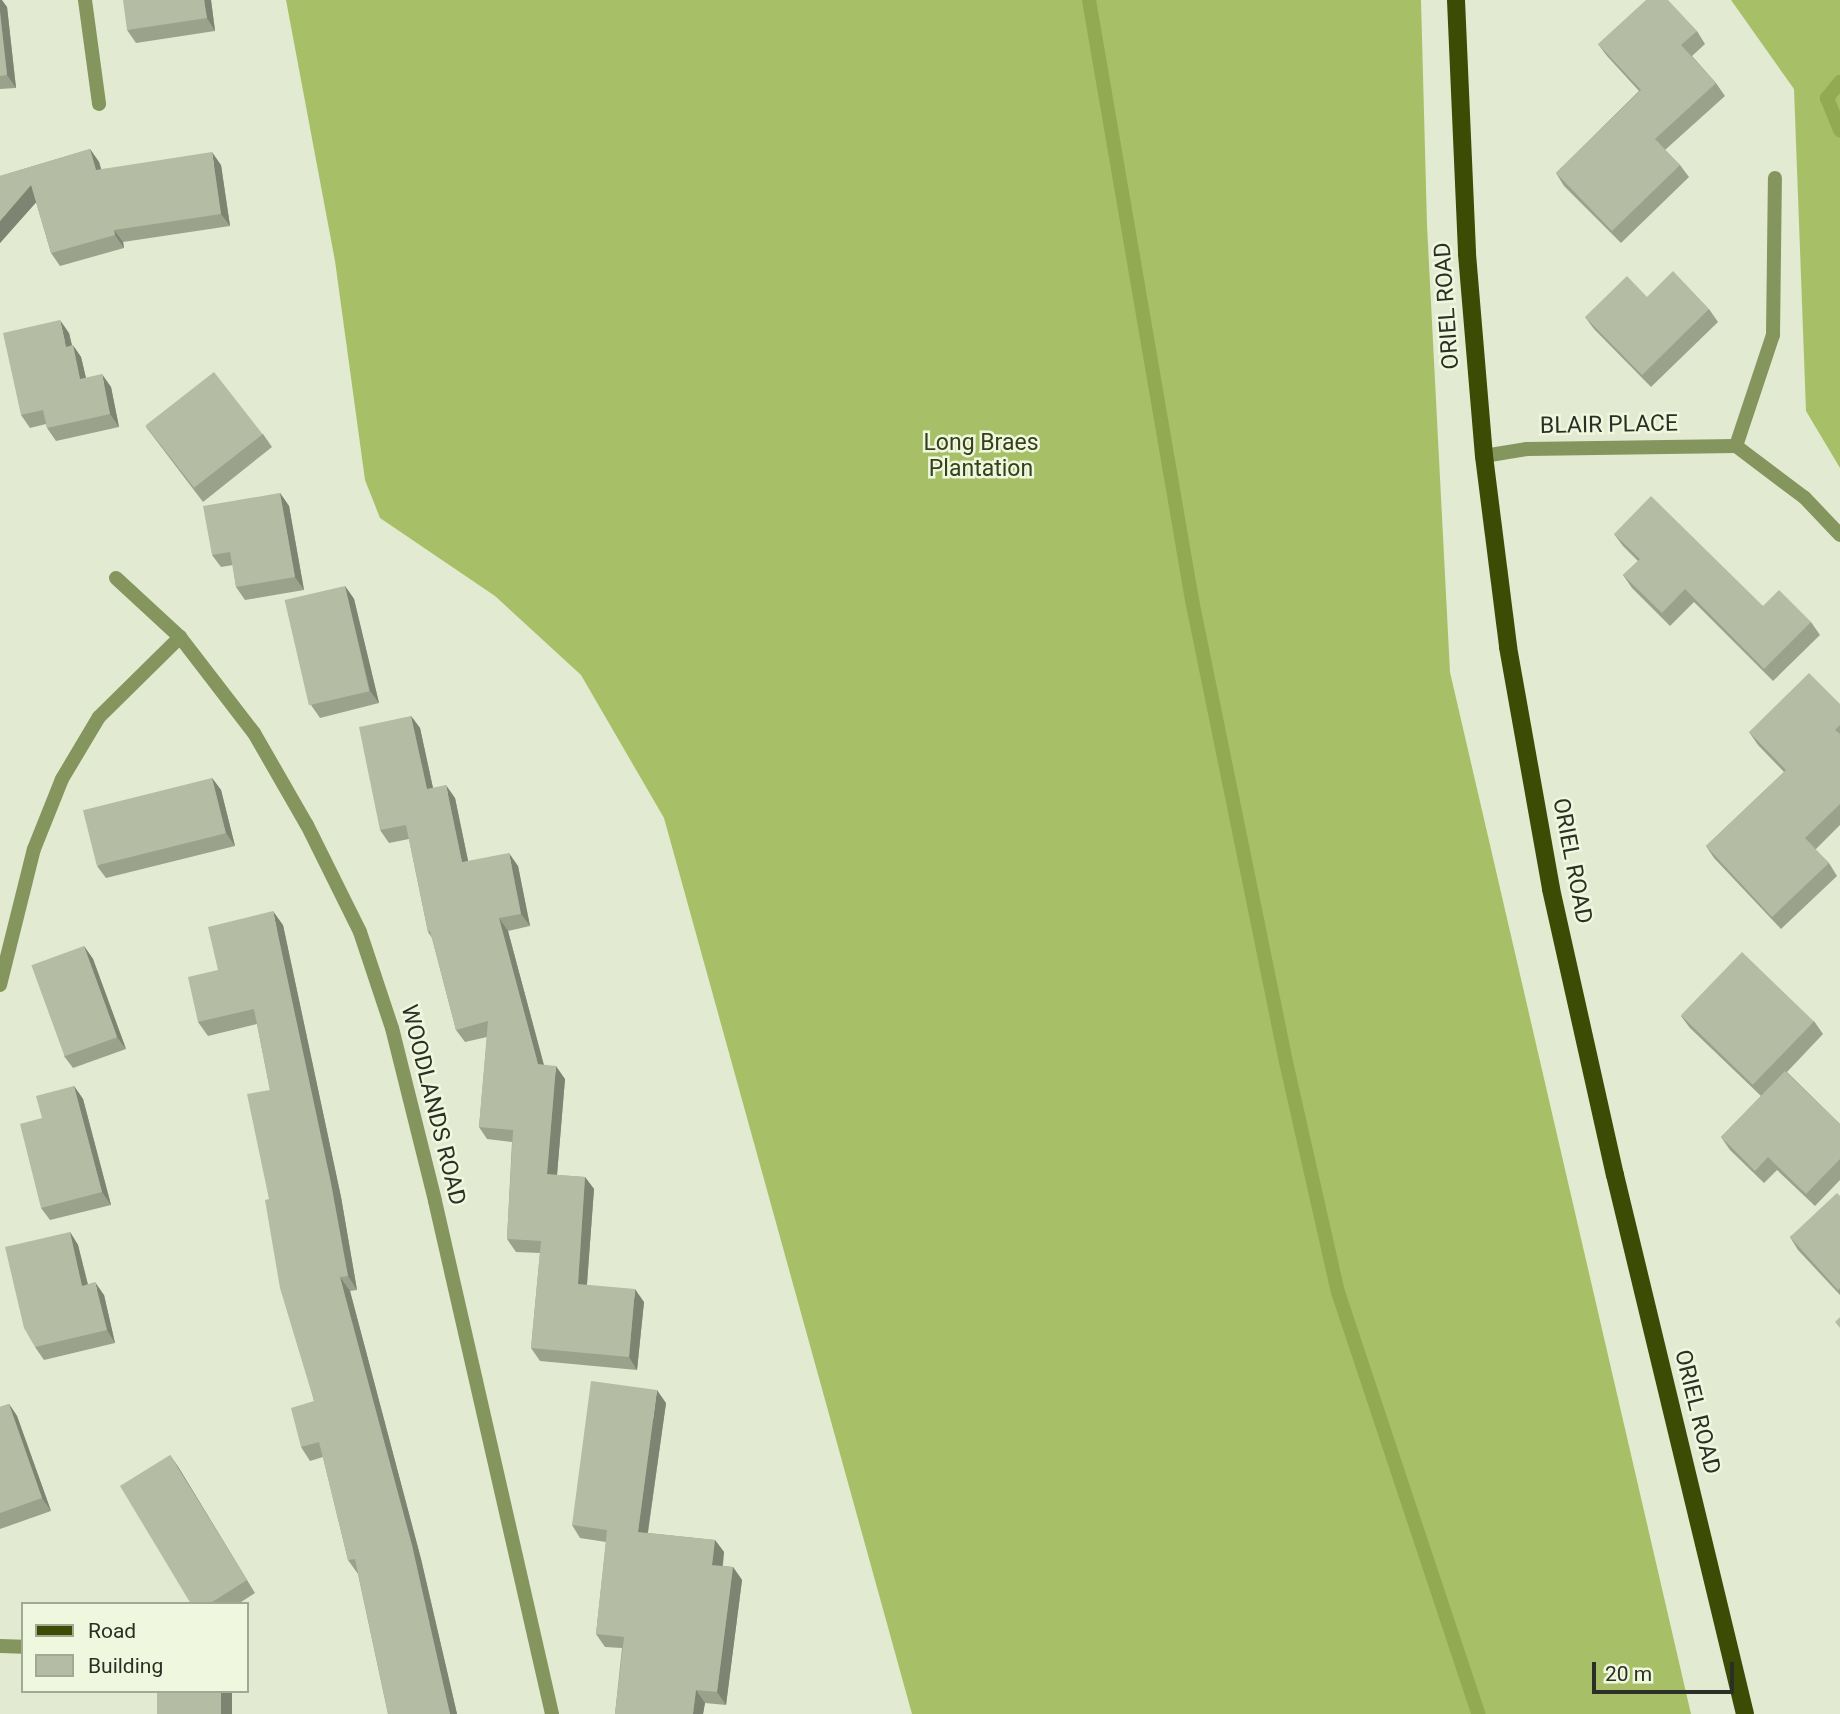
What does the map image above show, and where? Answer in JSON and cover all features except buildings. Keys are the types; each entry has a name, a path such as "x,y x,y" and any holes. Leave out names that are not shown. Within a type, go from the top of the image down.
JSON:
{"main road":[{"name":"ORIEL ROAD","path":"1456,0 1467,254 1484,456 1508,647 1551,889 1618,1189 1745,1714"}],"street":[{"path":"85,0 99,104"},
{"path":"1775,178 1773,335 1735,446 1805,498 1840,536"},
{"name":"BLAIR PLACE","path":"1484,456 1527,449 1735,446"},
{"name":"WOODLANDS ROAD","path":"116,578 180,637 254,733 307,825 360,932 392,1028 435,1200 552,1714"},
{"path":"0,985 34,849 62,779 99,718 180,637"},
{"path":"0,1646 21,1647"}],"green space":[{"name":"Long Braes Plantation","path":"286,0 1421,0 1427,225 1450,672 1691,1714 912,1714 664,818 581,675 495,596 380,518 365,480 335,261"},
{"path":"1731,0 1840,0 1840,468 1806,411 1794,89"}],"waterway":[{"path":"1089,0 1192,600 1284,1053 1338,1292 1478,1714"},
{"path":"1840,82 1827,98 1840,130"}]}
